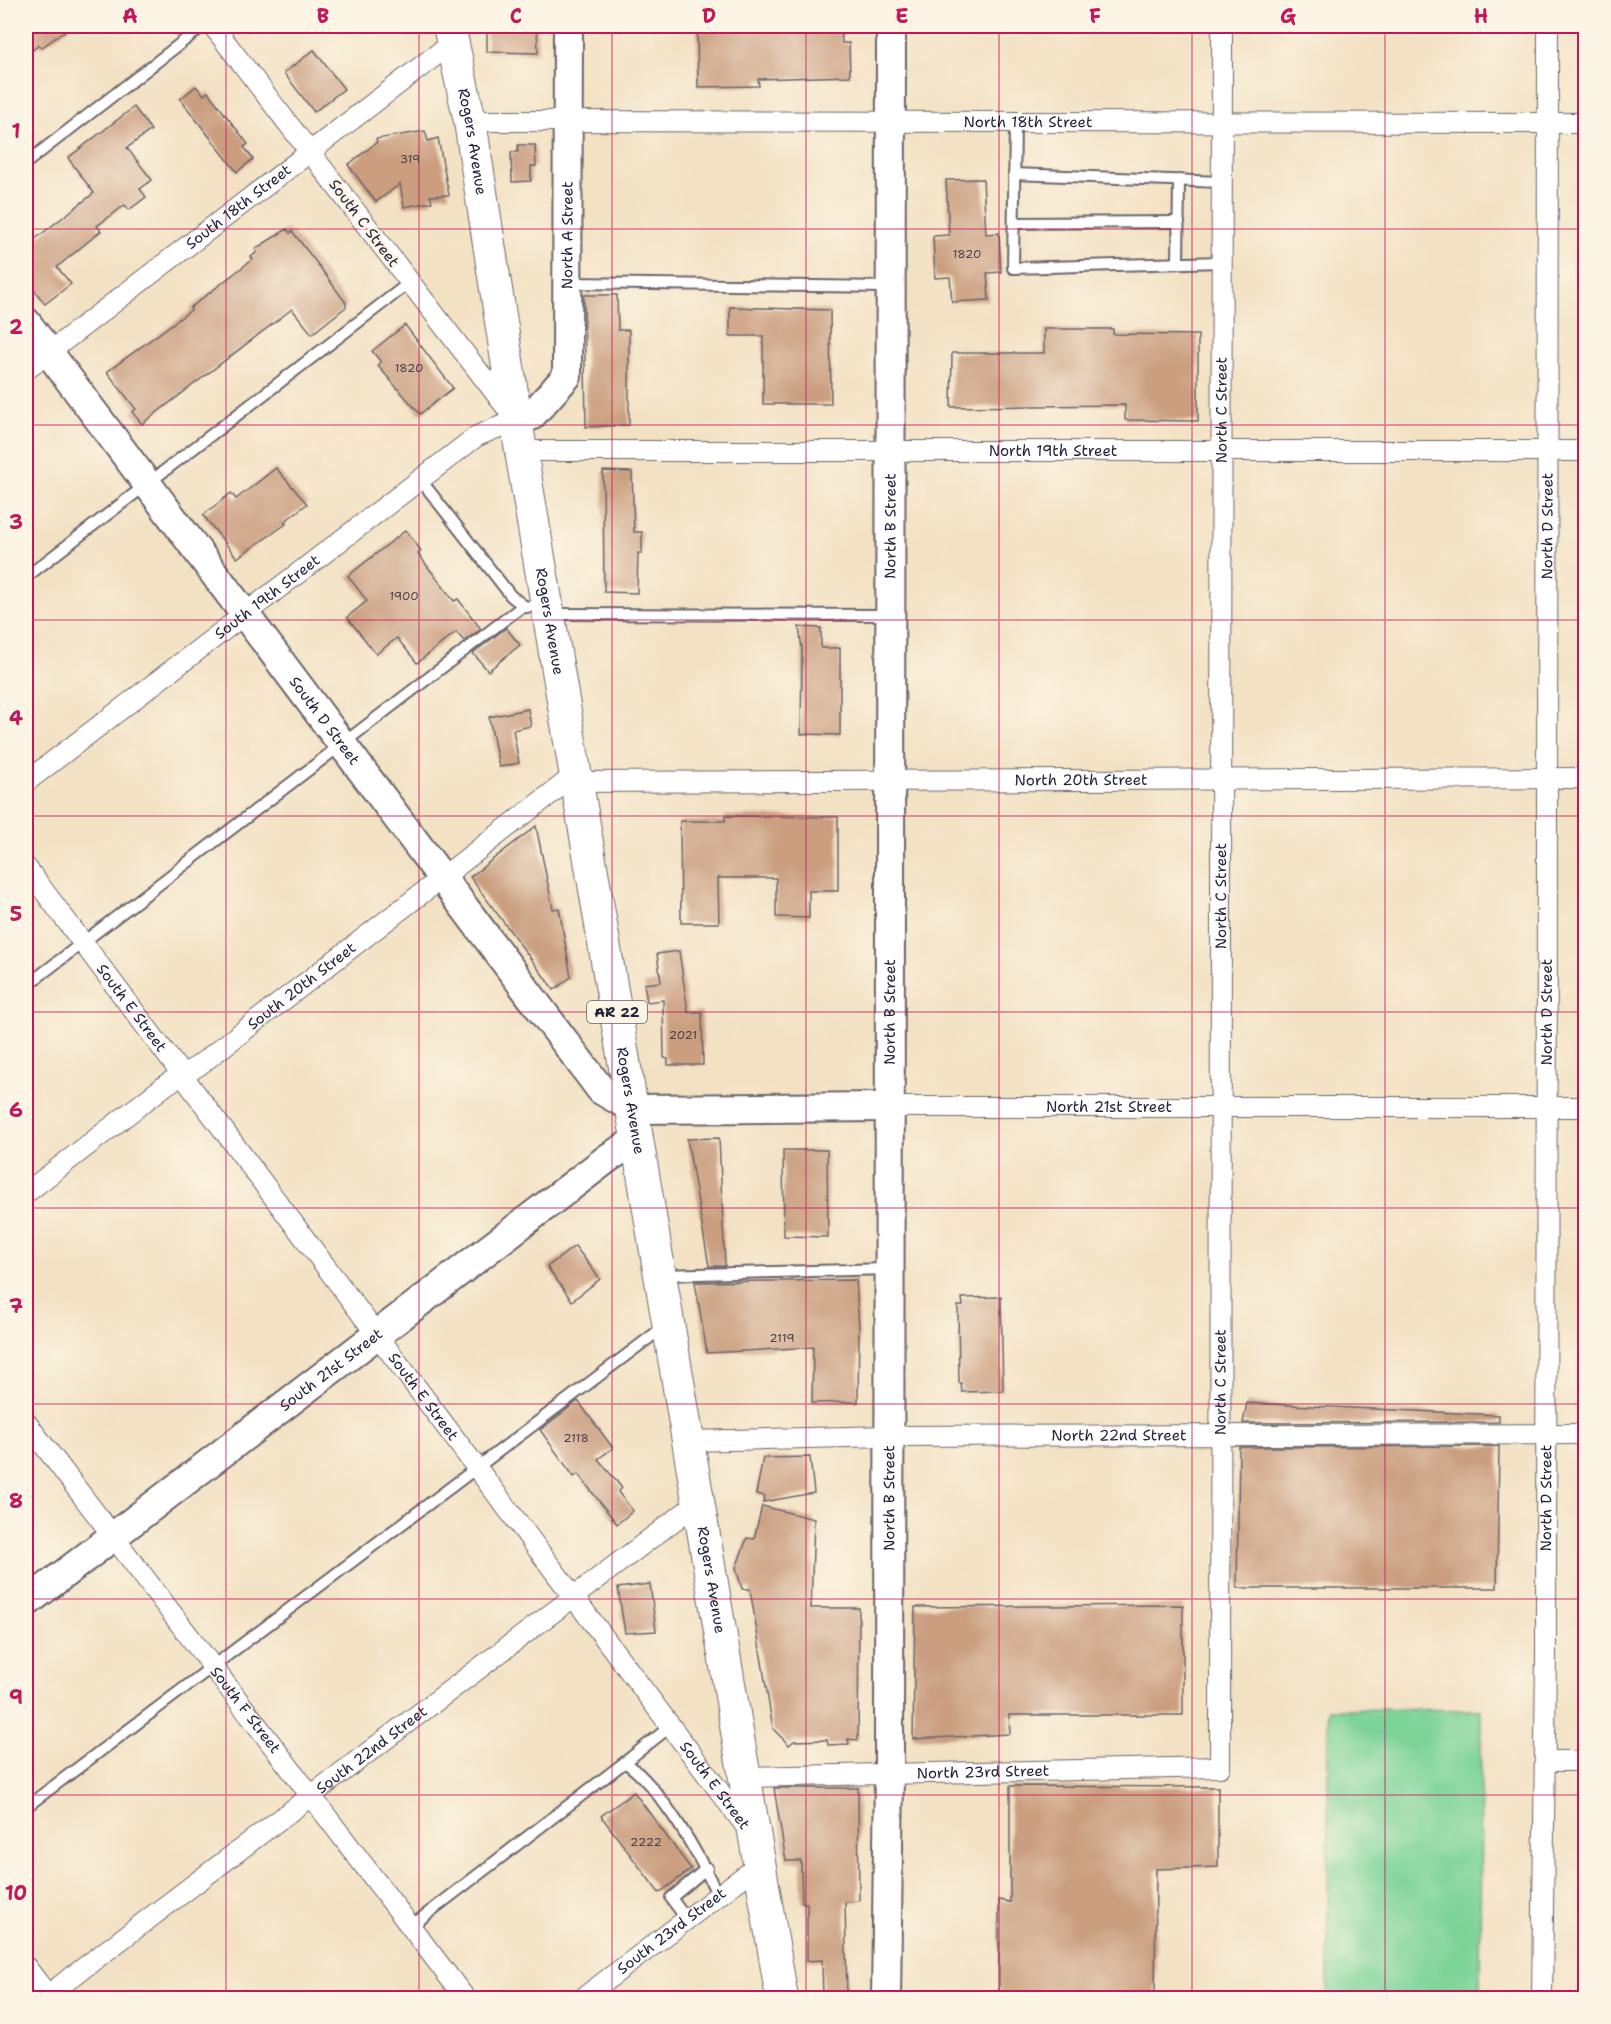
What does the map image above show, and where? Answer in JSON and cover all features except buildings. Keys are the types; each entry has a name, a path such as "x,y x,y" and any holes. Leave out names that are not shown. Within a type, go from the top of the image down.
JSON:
{"main road":[{"name":"Rogers Avenue","path":"451,34 470,121 521,450 540,608 578,782 782,1998"}],"street":[{"name":"South C Street","path":"213,26 516,420"},
{"name":"North A Street","path":"516,420 531,416 567,376 567,26"},
{"name":"North B Street","path":"886,1998 890,1436 891,26"},
{"name":"North C Street","path":"1221,1767 1219,1107 1222,26"},
{"name":"North D Street","path":"1542,1998 1549,778 1548,26"},
{"name":"South 18th Street","path":"26,370 309,152 451,34"},
{"name":"North 18th Street","path":"470,121 1586,123"},
{"name":"South D Street","path":"26,322 601,1090 636,1124"},
{"name":"South 19th Street","path":"26,782 477,436 516,420"},
{"name":"North 19th Street","path":"521,450 1586,451"},
{"name":"North 20th Street","path":"578,782 1586,778"},
{"name":"South 20th Street","path":"26,1193 167,1084 183,1075 276,1007 440,877 566,782 578,782"},
{"name":"South E Street","path":"26,867 671,1726 758,1852"},
{"name":"North 21st Street","path":"636,1124 889,1107 1586,1107"},
{"name":"South 21st Street","path":"26,1603 608,1158 636,1124"},
{"name":"South F Street","path":"26,1422 465,1998"},
{"name":"North 22nd Street","path":"690,1441 890,1436 1586,1434"},
{"name":"South 22nd Street","path":"47,1998 700,1501"},
{"path":"1545,1761 1586,1761"},
{"name":"North 23rd Street","path":"746,1777 1221,1767"},
{"name":"South 23rd Street","path":"583,1998 718,1896 758,1852"},
{"path":"26,1966 47,1998"}],"lane":[{"path":"26,163 203,26"},
{"path":"1015,123 1013,268 1221,262"},
{"path":"1014,174 1221,182"},
{"path":"1178,263 1179,180"},
{"path":"1014,224 1179,222"},
{"path":"26,577 409,283"},
{"path":"567,283 890,287"},
{"path":"420,479 510,596 540,608 889,615"},
{"path":"26,986 342,745 540,608"},
{"path":"662,1275 889,1269"},
{"path":"26,1807 211,1665 670,1322"},
{"path":"410,1927 671,1726"},
{"path":"625,1762 643,1776 707,1868 718,1896"},
{"path":"687,1920 671,1898 707,1868"}],"green space":[{"path":"1328,1709 1481,1710 1480,1998 1328,1998"}]}
